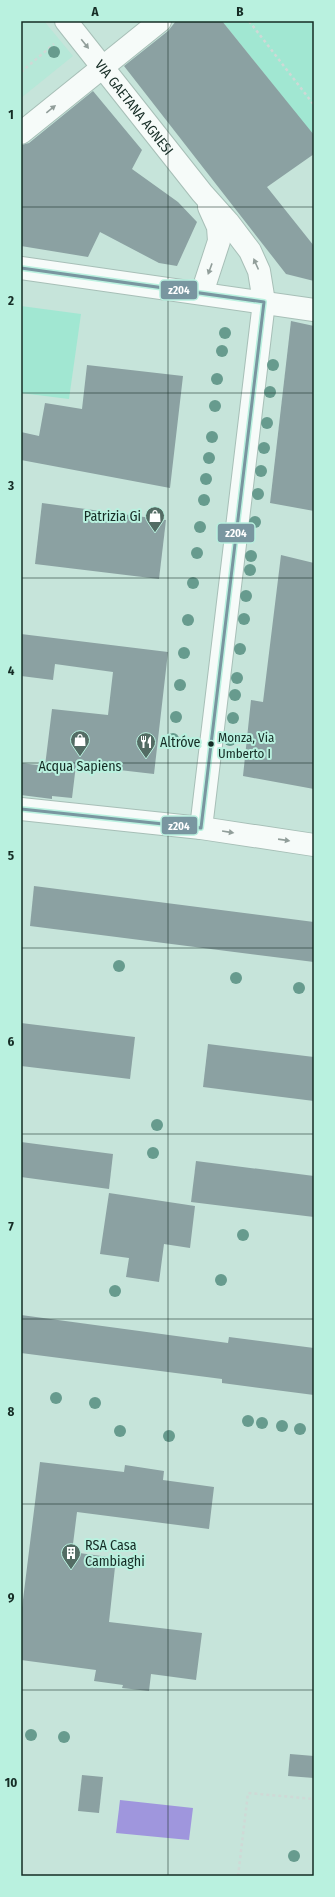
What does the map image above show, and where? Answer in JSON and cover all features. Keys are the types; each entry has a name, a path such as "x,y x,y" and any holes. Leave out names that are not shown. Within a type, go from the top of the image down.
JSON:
{"street":[{"path":"21,133 160,21"},
{"name":"VIA GAETANA AGNESI","path":"69,25 202,193 228,222 250,251 259,271 264,302 201,828"},
{"name":"VIA GAETANA AGNESI","path":"202,193 218,226 217,251 202,293"},
{"path":"21,268 314,310"},
{"path":"21,809 201,828 314,845"}],"path":[{"path":"249,21 314,105"},
{"path":"21,72 69,25"},
{"path":"238,1876 248,1792 314,1799"}],"shaded area":[{"path":"21,21 44,21 73,56 21,98"},
{"path":"222,21 314,21 313,135"},
{"path":"21,306 81,314 69,399 21,393"},
{"path":"120,1800 193,1808 189,1840 116,1833"}],"building":[{"path":"176,21 222,21 314,135 314,154 267,187 314,246 314,281 286,274 124,66 168,31"},
{"path":"93,91 142,150 132,169 178,202 197,222 177,266 159,263 100,232 88,257 21,246 21,145 29,143"},
{"path":"291,321 314,326 314,511 270,503"},
{"path":"87,365 183,376 170,488 21,460 21,432 39,436 45,403 82,409"},
{"path":"42,503 166,520 159,579 35,564"},
{"path":"281,555 314,563 314,789 243,776 251,700 263,702"},
{"path":"21,634 168,652 154,774 76,765 72,798 52,796 52,799 21,795 21,763 45,766 52,709 108,715 113,672 55,664 53,680 21,676"},
{"path":"34,886 314,922 314,962 30,926"},
{"path":"21,1023 135,1037 130,1079 21,1066"},
{"path":"208,1044 314,1057 314,1101 203,1087"},
{"path":"21,1142 113,1154 109,1189 21,1177"},
{"path":"196,1161 314,1176 314,1217 191,1202"},
{"path":"109,1193 195,1206 190,1248 164,1244 159,1282 126,1277 129,1258 100,1254"},
{"path":"21,1315 228,1343 229,1337 314,1348 314,1395 222,1383 222,1379 21,1353"},
{"name":"RSA Casa Cambiaghi","path":"40,1462 124,1472 125,1465 164,1471 163,1480 214,1487 209,1529 77,1512 72,1552 116,1558 109,1622 202,1633 196,1680 151,1674 149,1691 122,1688 123,1685 94,1681 96,1670 21,1660 21,1616"},
{"path":"290,1754 314,1756 314,1778 288,1776"},
{"path":"82,1775 103,1777 99,1813 78,1811"}],"transit line":[{"name":"z204","path":"21,268 264,302 201,828 21,809"}],"place":[{"name":"Patrizia Gi","path":"155,533"},
{"name":"Monza, Via Umberto I","path":"211,744"},
{"name":"Acqua Sapiens","path":"80,757"},
{"name":"Altróve","path":"146,759"},
{"name":"RSA Casa Cambiaghi","path":"71,1570"}]}
